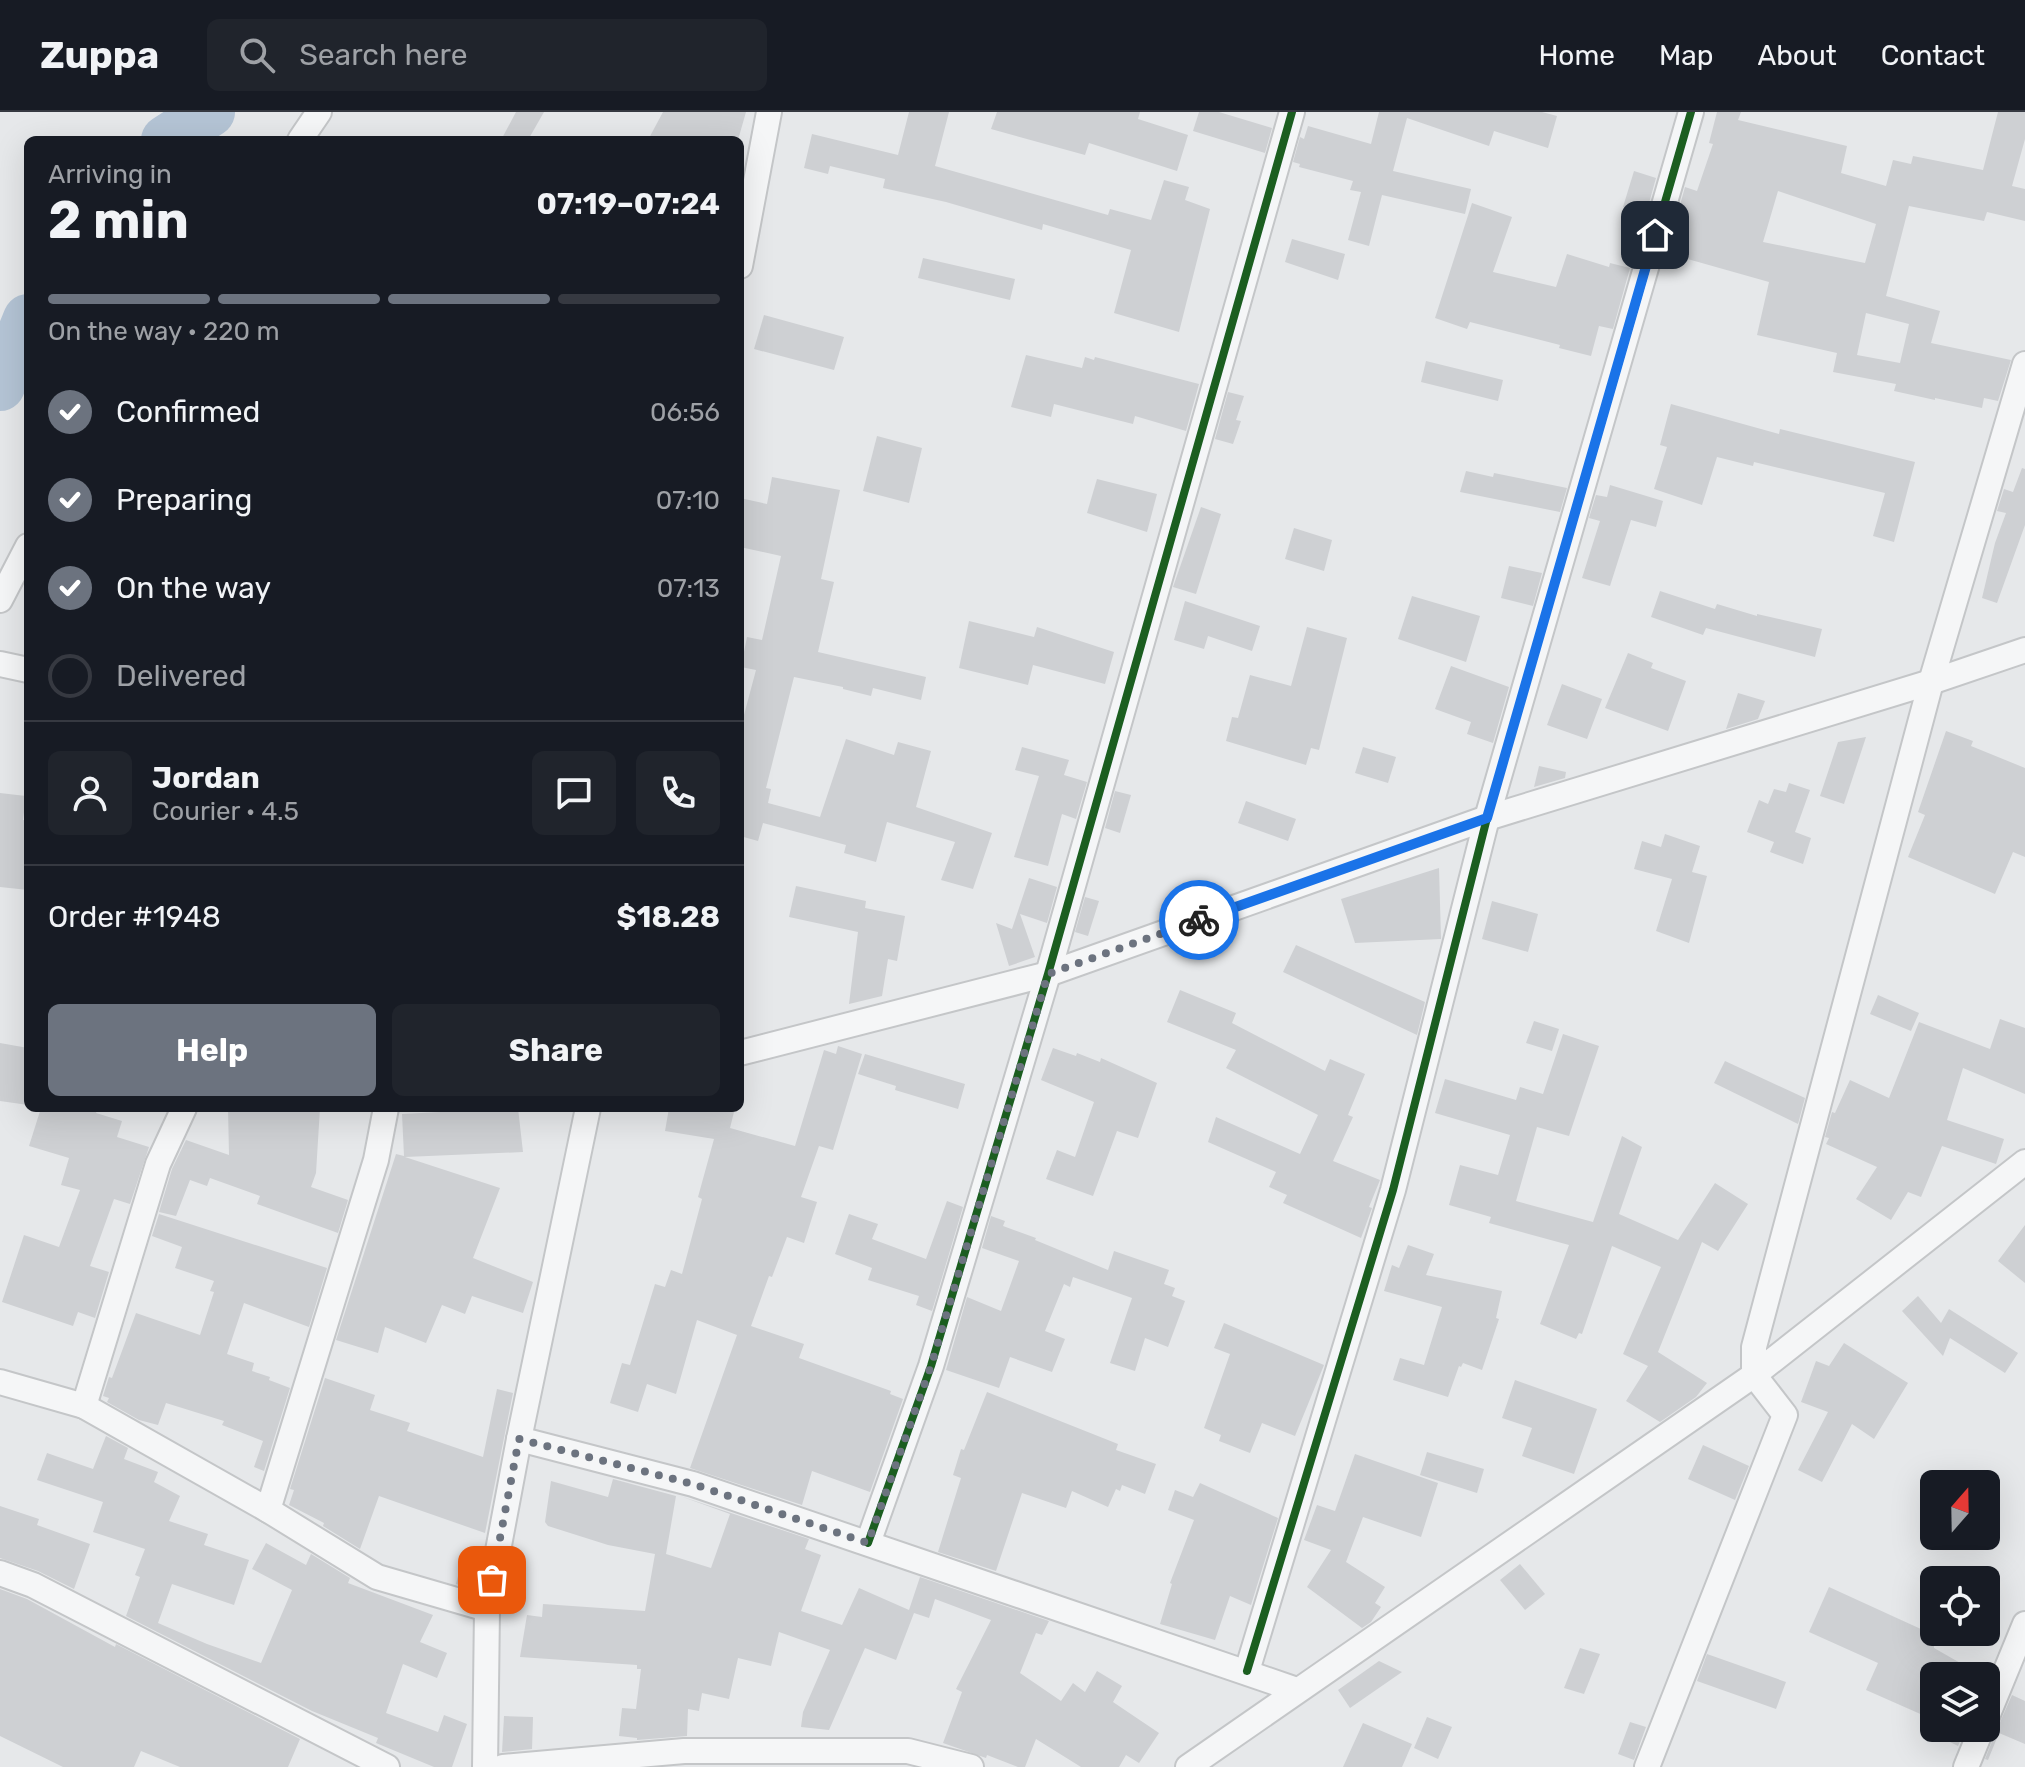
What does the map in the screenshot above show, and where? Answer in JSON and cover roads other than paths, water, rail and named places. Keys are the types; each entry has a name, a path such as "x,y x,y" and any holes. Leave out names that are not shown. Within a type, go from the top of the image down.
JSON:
{"street":[{"path":"303,136 319,112"},
{"path":"744,245 769,112"},
{"path":"868,1543 931,1366 1048,974 1292,112"},
{"path":"1247,1671 1393,1190 1487,818 1691,112"},
{"path":"1647,1767 1785,1415 1754,1375 1754,1347 1931,682 2025,364"},
{"path":"0,600 24,554"},
{"path":"744,1052 1048,974 1487,818 1931,682 2025,650"},
{"path":"0,664 24,669"},
{"path":"84,1406 158,1164 182,1112"},
{"path":"268,1510 376,1160 385,1112"},
{"path":"485,1767 487,1609 587,1112"},
{"path":"1188,1767 1754,1375 2025,1162"},
{"path":"0,1382 84,1406 268,1510 377,1577 487,1609"},
{"path":"519,1439 693,1484 1297,1690"},
{"path":"0,1573 33,1585 387,1767"},
{"path":"2000,1685 2025,1624"},
{"path":"1966,1767 1976,1742"},
{"path":"503,1767 684,1751 908,1751 971,1767"}],"waterway":[{"path":"172,136 210,112"},
{"path":"0,386 24,329"}]}
